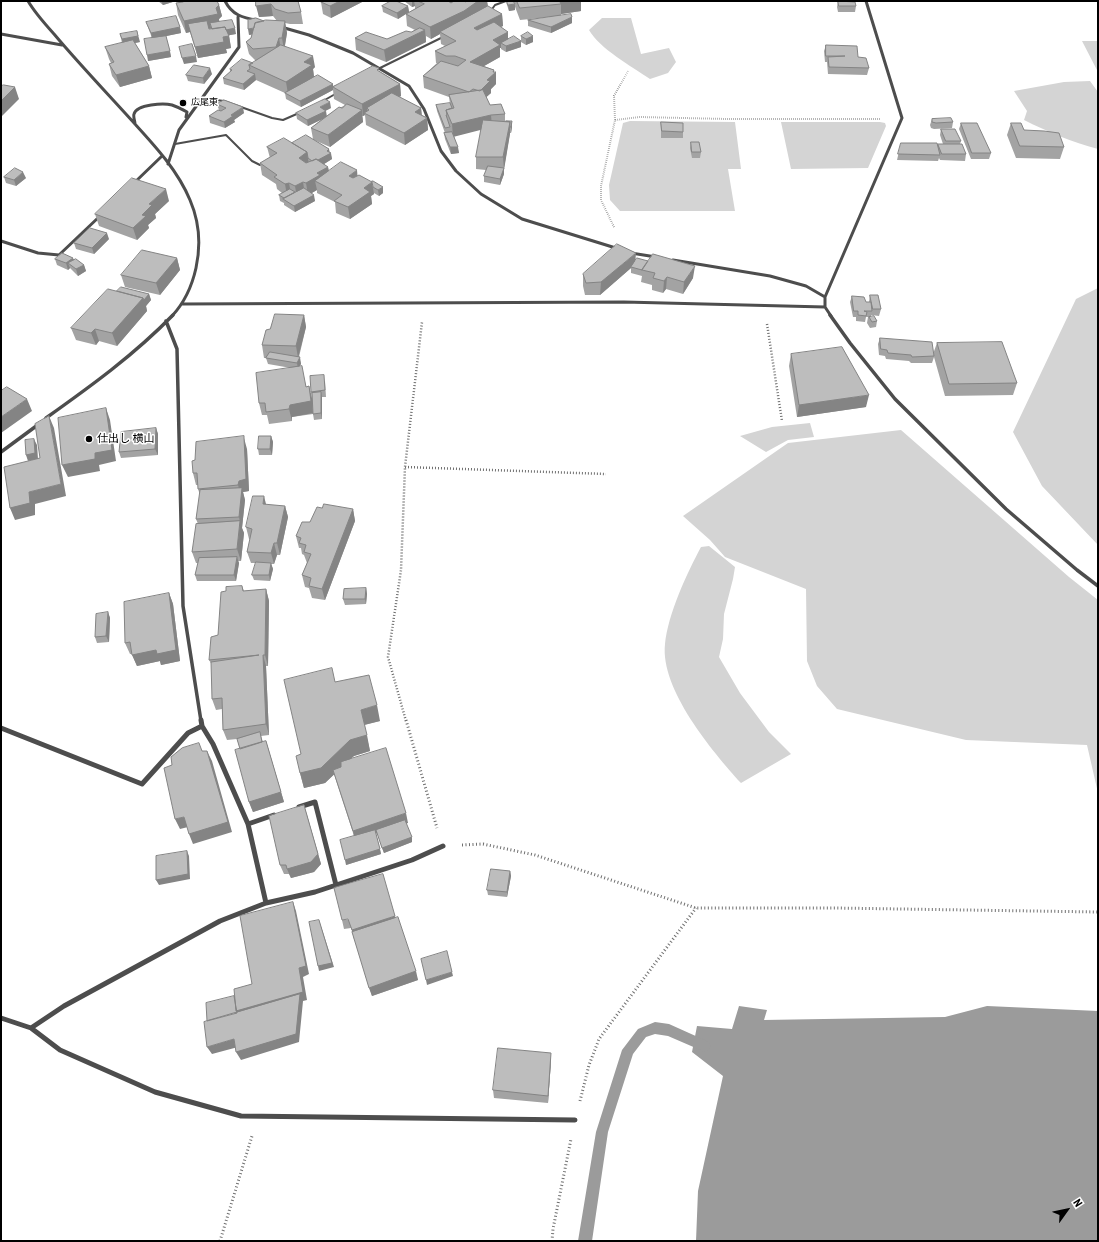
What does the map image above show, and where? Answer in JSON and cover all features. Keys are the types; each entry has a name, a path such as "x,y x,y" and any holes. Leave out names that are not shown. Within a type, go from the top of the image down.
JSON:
{"street":[{"path":"1,452 130,356 166,321 182,304 196,273 199,243 195,214 184,187 168,164 135,124 62,45 28,1"},
{"path":"225,1 228,8 238,17 260,21"},
{"path":"866,1 902,118 825,297 825,307 850,343 895,399 1006,509 1077,570 1098,586"},
{"path":"168,164 179,130 239,47 238,17"},
{"path":"274,25 309,35 346,50 408,86 424,109 441,150 456,171 481,194 522,219 623,250"},
{"path":"1,34 62,45"},
{"path":"135,124 134,114 136,111 152,104 160,103 182,108 187,112 186,119"},
{"path":"129,188 162,156"},
{"path":"1,240 42,254 54,256 59,255 101,215"},
{"path":"630,252 660,258"},
{"path":"668,259 770,276 806,286 825,297"},
{"path":"182,304 624,302 825,307"},
{"path":"166,321 176,349 183,606 202,726 213,744 248,824 260,870 266,904"},
{"path":"1,728 142,784 188,732 202,726"},
{"path":"292,809 315,802 336,885"},
{"path":"248,824 278,814"},
{"path":"31,1028 64,1006 220,921 266,904 315,892 412,860 443,846"},
{"path":"1,1018 31,1028 60,1050 155,1092 241,1116 575,1120"}],"lane":[{"path":"489,12 496,5 506,1"},
{"path":"376,72 447,35"},
{"path":"322,101 341,91"},
{"path":"201,98 224,101 272,118 283,120 302,112"},
{"path":"174,144 226,136 252,161 260,165"}],"path":[{"path":"623,250 601,200 602,186 615,120 614,96 628,71"},
{"path":"615,120 640,117 727,119 902,118"},
{"path":"424,304 405,467 401,570 388,657 443,846 483,844 535,855 696,908 835,908 1098,912"},
{"path":"764,305 782,421"},
{"path":"405,467 606,474"},
{"path":"552,1241 561,1186 575,1120 589,1064 599,1039 696,908"},
{"path":"220,1241 258,1116"}],"shaded area":[{"path":"602,18 631,18 641,54 669,48 676,62 668,73 650,79 616,57 594,37 589,30"},
{"path":"1082,41 1098,41 1098,72"},
{"path":"1090,81 1098,92 1098,149 1042,129 1024,120 1027,111 1014,91 1064,82"},
{"path":"630,121 735,122 741,169 728,169 735,211 620,211 610,200 609,185 623,123"},
{"path":"781,122 880,122 885,123 886,126 868,168 791,169"},
{"path":"1098,288 1098,545 1042,486 1013,432 1076,299"},
{"path":"810,423 814,437 788,440 766,452 740,436 772,427"},
{"path":"901,430 1069,577 1098,600 1098,793 1087,745 966,740 837,709 817,686 807,661 806,589 725,557 710,540 683,516 788,443"},
{"path":"709,546 735,567 724,614 723,639 719,657 740,693 769,732 791,754 741,783 716,754 690,718 679,699 671,680 666,662 665,644 674,607 701,547"},
{"path":"739,1006 767,1010 764,1020 945,1017 987,1006 1098,1011 1098,1241 696,1241 698,1191 723,1076 692,1052 697,1026 732,1029"}],"building":[{"path":"183,1 217,1 219,5 216,8 218,14 184,21 176,3"},
{"path":"256,1 298,1 301,12 288,13 275,9 271,4 256,6"},
{"path":"340,1 330,6 321,2"},
{"path":"391,1 396,1 408,6 397,13 382,6"},
{"path":"418,1 448,1 451,3 454,1 478,1 464,11 430,27 406,14 424,4"},
{"path":"507,1 513,1 515,4 508,5"},
{"path":"517,1 568,1 560,2 561,4 520,8"},
{"path":"838,1 855,2 856,6 839,6"},
{"path":"488,6 502,14 474,28 477,30 494,22 508,32 493,40 500,45 470,62 494,70 493,72 496,72 487,80 490,81 480,91 473,89 469,92 423,76 441,61 458,66 466,60 455,56 446,56 435,51 456,41 440,32"},
{"path":"571,14 572,17 551,27 528,20"},
{"path":"176,16 180,27 151,33 146,22"},
{"path":"256,18 264,21 255,23 254,28 248,29 248,20"},
{"path":"232,20 235,28 226,30 225,27 212,29 210,23"},
{"path":"266,20 285,21 282,38 279,38 276,47 253,49 246,42 251,38 255,23"},
{"path":"207,21 209,29 225,27 229,36 223,37 224,42 195,47 188,24"},
{"path":"420,28 425,30 384,50 355,38 366,32 387,39 406,31 411,32"},
{"path":"137,31 138,36 122,39 120,34"},
{"path":"528,32 533,36 526,39 521,36"},
{"path":"166,36 170,51 147,55 144,39"},
{"path":"514,36 521,41 506,46 501,43"},
{"path":"133,40 149,66 116,75 109,64 114,62 105,47"},
{"path":"192,44 196,56 182,58 179,47"},
{"path":"281,45 313,56 304,62 312,65 286,82 249,65"},
{"path":"826,45 857,46 858,57 866,58 869,68 829,67 828,57 845,56 826,56"},
{"path":"242,59 253,63 249,65 250,69 247,71 255,74 243,84 223,78 232,70 230,69"},
{"path":"194,65 210,68 203,78 186,75"},
{"path":"373,66 379,68 377,70 400,84 362,104 333,87"},
{"path":"318,75 333,84 300,101 285,93"},
{"path":"4,85 15,87 1,101 1,86"},
{"path":"483,90 490,105 501,104 505,114 491,115 452,124 446,110 454,108 449,95"},
{"path":"392,93 421,108 415,112 427,118 404,133 364,113 369,110 367,108"},
{"path":"325,99 330,102 320,107 326,111 307,120 296,113"},
{"path":"224,100 243,107 224,122 209,116 218,110 221,111 226,108 217,104"},
{"path":"450,103 452,108 446,110 446,115 450,127 445,128 436,105"},
{"path":"347,104 362,110 328,135 311,128 339,107 342,108"},
{"path":"951,118 953,122 932,122 932,119"},
{"path":"483,120 510,122 503,157 476,157"},
{"path":"506,121 512,121 511,127 510,122"},
{"path":"661,122 683,123 683,132 662,131"},
{"path":"961,123 977,123 991,153 972,153"},
{"path":"1011,123 1021,123 1024,130 1059,133 1064,147 1020,146"},
{"path":"941,129 955,129 961,141 946,141"},
{"path":"452,132 458,147 450,147 444,133"},
{"path":"306,135 329,149 327,151 331,153 318,160 316,159 312,161 308,158 307,152 292,143"},
{"path":"284,138 307,152 299,158 306,163 316,159 328,167 317,173 320,175 306,183 303,182 295,186 289,183 285,184 274,177 277,175 260,163 277,153 267,147"},
{"path":"691,142 699,142 701,152 692,152"},
{"path":"901,143 937,143 940,155 898,154"},
{"path":"938,144 962,144 966,154 942,154"},
{"path":"341,162 357,170 349,176 353,178 359,175 372,182 364,188 370,192 348,207 334,201 342,195 315,181"},
{"path":"488,166 504,168 500,179 484,176"},
{"path":"15,168 23,172 14,180 4,177"},
{"path":"132,178 166,189 149,204 152,205 142,215 146,216 133,228 95,214"},
{"path":"372,181 383,187 378,190 373,187"},
{"path":"304,188 314,195 294,206 283,199"},
{"path":"290,189 295,192 284,198 279,195"},
{"path":"90,228 107,233 92,248 74,243"},
{"path":"617,244 636,253 601,282 586,283 583,274"},
{"path":"142,250 177,258 156,283 121,275"},
{"path":"62,253 73,258 66,263 55,259"},
{"path":"653,254 695,266 684,282 667,277 664,281 653,278 655,273 642,270"},
{"path":"637,258 648,261 642,270 631,267"},
{"path":"76,259 84,265 76,269 68,263"},
{"path":"121,287 149,294 144,300 143,298 117,291"},
{"path":"108,289 143,298 112,333 95,329 91,333 71,328"},
{"path":"870,295 878,295 881,309 873,309"},
{"path":"852,296 864,297 866,302 871,302 872,311 864,311 867,312 866,316 858,315 858,311 854,311"},
{"path":"275,314 304,315 296,346 262,345 266,330 270,329"},
{"path":"874,316 877,321 872,322 869,317"},
{"path":"880,338 932,342 934,356 912,357 911,355 888,353 887,350 881,349"},
{"path":"1002,342 1017,383 949,384 937,343"},
{"path":"842,347 869,395 799,405 791,354"},
{"path":"270,352 300,357 297,363 266,358"},
{"path":"302,366 306,387 309,386 311,401 290,405 289,409 266,412 265,403 259,403 256,373"},
{"path":"324,375 325,390 311,392 310,376"},
{"path":"7,387 27,399 1,417 1,391"},
{"path":"321,392 321,413 313,414 312,393"},
{"path":"106,408 112,450 95,453 95,459 62,465 58,418"},
{"path":"49,416 61,484 29,492 30,503 10,508 4,467 40,458 35,424"},
{"path":"156,428 155,449 119,452 121,432"},
{"path":"244,436 246,479 239,481 238,485 198,489 197,473 193,473 192,461 195,460 196,442"},
{"path":"259,436 271,436 270,449 258,449"},
{"path":"34,439 35,453 26,455 25,440"},
{"path":"242,488 239,517 196,519 200,490"},
{"path":"253,496 264,496 263,504 285,506 277,543 274,543 271,553 247,552 252,529 246,527"},
{"path":"324,504 353,509 322,589 309,586 311,578 302,575 311,554 304,552 306,545 299,543 301,538 296,536 302,522 310,522 317,507 322,508"},
{"path":"240,521 237,549 192,552 196,524"},
{"path":"237,557 234,575 195,575 199,558"},
{"path":"256,562 271,563 269,575 252,575"},
{"path":"242,586 243,591 266,589 265,655 263,655 266,724 223,730 222,698 212,699 211,662 259,655 209,660 211,637 218,635 221,592 226,591 226,587"},
{"path":"366,588 365,599 343,599 344,589"},
{"path":"169,593 176,650 157,654 156,650 132,655 130,642 125,643 124,602"},
{"path":"108,612 106,636 95,637 96,614"},
{"path":"332,668 335,682 369,675 377,705 361,710 367,735 350,740 321,768 300,773 296,756 301,754 284,680"},
{"path":"260,732 262,742 240,749 237,739"},
{"path":"266,741 281,792 249,802 235,750"},
{"path":"199,743 202,751 207,751 228,822 189,834 184,817 175,819 164,768 172,765 171,757 182,748"},
{"path":"386,748 406,813 353,831 333,770 341,767 341,762"},
{"path":"304,805 318,854 311,862 287,869 286,865 280,865 269,816"},
{"path":"405,820 412,837 382,848 376,830"},
{"path":"375,830 380,849 345,860 340,840"},
{"path":"187,851 188,874 156,880 156,856"},
{"path":"491,869 510,871 507,892 487,890"},
{"path":"383,874 395,916 352,930 348,919 342,920 334,888"},
{"path":"293,902 306,966 299,968 303,992 236,1011 234,989 252,984 240,916"},
{"path":"398,917 416,971 369,988 352,932"},
{"path":"319,920 332,963 318,966 309,922"},
{"path":"447,951 452,972 426,980 421,959"},
{"path":"300,994 296,1034 236,1052 234,1039 207,1047 204,1022"},
{"path":"234,996 237,1013 207,1021 206,1003"},
{"path":"498,1048 551,1053 548,1096 493,1090"}],"waterway":[{"path":"585,1241 602,1132 628,1050 642,1033 655,1028 669,1030 705,1046"}],"place":[{"name":"広尾東","path":"183,103"},
{"name":"仕出し 横山","path":"89,439"}]}
